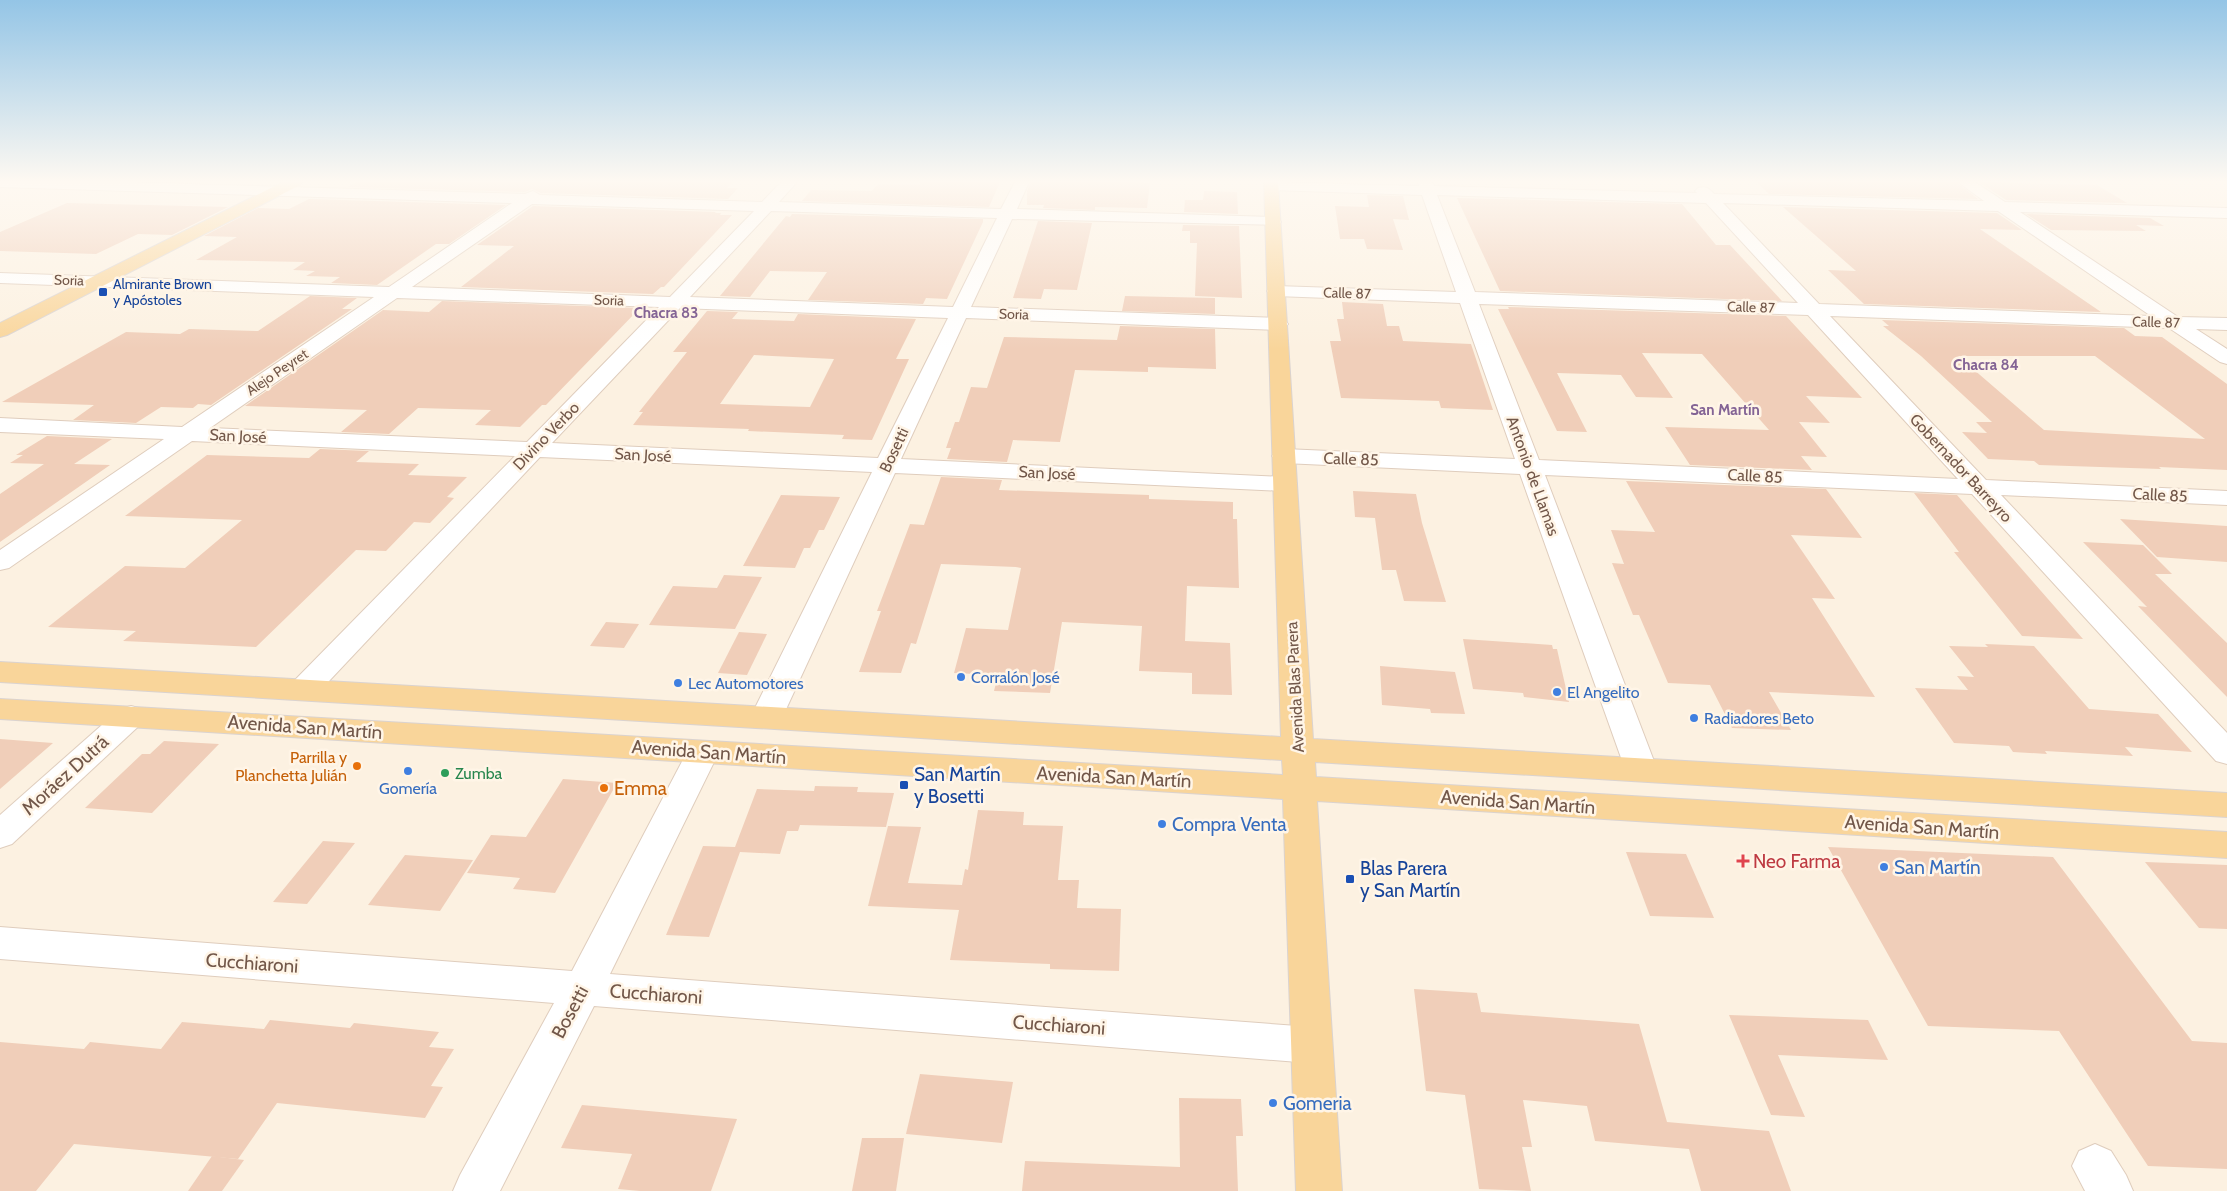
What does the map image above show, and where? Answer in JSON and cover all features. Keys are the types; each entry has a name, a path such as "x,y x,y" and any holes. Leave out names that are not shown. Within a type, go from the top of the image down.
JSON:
{"main road":[{"path":"0,330 185,238"},
{"name":"Avenida Blas Parera","path":"1274,238 1318,1191"},
{"name":"Avenida San Martín","path":"0,672 2227,805"},
{"name":"Avenida San Martín","path":"0,709 2227,845"}],"street":[{"name":"Alejo Peyret","path":"0,562 472,238"},
{"name":"Divino Verbo","path":"302,690 737,238"},
{"name":"Bosetti","path":"766,718 996,238"},
{"name":"Antonio de Llamas","path":"1445,238 1641,769"},
{"name":"Gobernador Barreyro","path":"1747,238 2227,753"},
{"path":"2047,238 2227,358"},
{"name":"Soria","path":"0,278 1278,324"},
{"name":"Calle 87","path":"1276,291 2227,324"},
{"name":"San José","path":"0,425 1285,484"},
{"name":"Calle 85","path":"1284,456 2227,498"},
{"name":"Moráez Dutrá","path":"0,835 131,716"},
{"name":"Bosetti","path":"476,1191 583,988 703,752"},
{"name":"Cucchiaroni","path":"0,943 1311,1045"}],"building":[{"path":"0,238 130,238 96,254 0,251"},
{"path":"236,238 458,238 449,244 436,244 377,285 331,283 340,277 306,276 315,271 293,270 305,262 196,260"},
{"path":"488,238 711,238 664,287 661,287 653,294 461,287 514,246 477,245"},
{"path":"768,238 976,238 947,299 926,298 923,304 808,300 827,272 770,271 750,297 720,296"},
{"path":"1033,238 1089,238 1077,290 1044,289 1041,299 1013,298"},
{"path":"1190,238 1239,238 1242,298 1195,296 1197,243 1190,243"},
{"path":"1399,238 1403,250 1367,249 1364,239 1340,239"},
{"path":"1475,238 1710,238 1716,245 1730,245 1782,301 1500,291"},
{"path":"1818,238 1993,238 2101,312 1864,304 1828,270 1856,271"},
{"path":"310,296 357,298 342,309 352,309 211,405 198,404 193,408 161,407 136,423 73,420 94,405 2,402 126,332 180,334 189,329 258,331"},
{"path":"1125,296 1215,298 1215,314 1122,311"},
{"path":"442,301 640,308 546,405 542,405 520,427 475,425 491,410 418,408 389,434 341,432 367,410 245,406 383,310 429,312"},
{"path":"1342,302 1383,304 1387,326 1399,326 1403,341 1471,344 1493,410 1441,408 1439,401 1341,398 1330,341 1341,341 1337,319 1344,319"},
{"path":"1508,307 1786,316 1862,398 1806,396 1830,423 1799,422 1827,457 1801,456 1812,470 1690,465 1665,427 1769,430 1702,354 1642,353 1673,398 1636,397 1621,375 1557,373 1587,432 1557,431 1498,309 1509,309"},
{"path":"707,311 738,312 732,319 794,321 798,314 916,319 896,359 909,359 872,440 842,439 844,435 748,431 749,429 633,425 643,412 639,412 687,352 673,352","holes":["754,355 834,359 810,407 720,404"]},
{"path":"1882,320 2124,328 2135,336 2162,337 2227,384 2227,470 2039,465 2034,461 1988,459 1962,432 1987,433 1976,422 1992,422 1921,356 1883,326 1889,326","holes":["1958,356 2095,356 2205,439 2044,430"]},
{"path":"1120,326 1215,329 1216,369 1148,367 1148,372 1075,370 1060,442 1013,440 1007,462 947,459 951,448 946,448 955,422 959,422 971,387 987,388 1004,337 1117,340"},
{"path":"47,436 112,439 74,464 110,465 0,542 0,494 44,464 10,463 23,455 16,455"},
{"path":"320,449 369,451 356,462 419,464 408,475 467,477 447,497 454,498 430,523 414,522 386,551 356,550 256,647 123,641 136,631 48,627 125,566 185,568 242,520 125,516 207,455 309,458"},
{"path":"941,477 1002,480 999,490 1149,495 1149,499 1233,502 1233,519 1237,519 1239,588 1187,586 1185,641 1230,643 1232,695 1192,694 1192,673 1139,671 1142,626 1062,622 1050,693 994,691 998,675 954,673 966,628 1008,630 1021,568 1016,567 941,564 916,644 911,643 901,673 859,672 881,611 877,611 910,524 924,525"},
{"path":"1626,481 1826,489 1862,538 1791,535 1835,599 1812,598 1875,697 1769,692 1791,730 1732,728 1710,685 1668,683 1639,615 1633,615 1612,563 1624,564 1611,530 1655,532"},
{"path":"1353,491 1416,494 1422,523 1446,602 1404,601 1396,570 1382,570 1375,518 1355,517"},
{"path":"1914,493 1957,495 2083,639 2022,636 1954,552 1959,552"},
{"path":"781,495 840,497 824,530 819,530 810,548 804,548 795,568 743,566"},
{"path":"2120,519 2227,526 2227,562 2157,557"},
{"path":"2083,542 2143,545 2172,574 2155,574 2227,643 2227,697 2138,606 2147,607"},
{"path":"724,575 762,577 735,629 649,625 673,586 717,588"},
{"path":"606,622 639,624 624,648 590,646"},
{"path":"739,632 767,634 747,675 718,673"},
{"path":"1463,639 1552,645 1553,649 1557,649 1569,702 1524,697 1523,693 1473,689"},
{"path":"1985,644 2034,646 2089,709 2158,714 2192,752 2125,747 2133,756 2045,751 2047,754 2013,752 2009,746 1954,743 1915,688 1968,690 1957,676 1974,677 1949,646 1988,647"},
{"path":"1380,666 1455,672 1465,714 1431,713 1430,709 1382,705"},
{"path":"0,739 53,743 0,789"},
{"path":"164,741 219,744 152,813 85,808 142,754 150,754"},
{"path":"563,779 617,783 555,893 513,889 520,878 467,873 491,835 526,837"},
{"path":"815,786 858,787 857,792 894,793 886,827 800,825 798,831 787,831 780,854 740,852 709,937 666,935 703,846 735,847 757,789 814,791"},
{"path":"978,810 1024,812 1023,825 1063,826 1058,880 1079,880 1077,908 1121,909 1119,971 1050,969 1050,964 950,960 959,910 868,906 888,826 921,827 908,883 962,885 965,869 968,870"},
{"path":"323,841 355,843 307,904 273,902"},
{"path":"1828,847 2053,857 2192,1041 2227,1043 2227,1169 2148,1166 2059,1031 1928,1026"},
{"path":"1626,852 1686,854 1714,918 1650,916"},
{"path":"405,855 473,860 440,911 368,905"},
{"path":"2145,862 2227,865 2227,929 2199,928"},
{"path":"1414,989 1477,993 1481,1012 1639,1024 1667,1122 1769,1131 1791,1191 1701,1191 1689,1149 1595,1141 1587,1106 1523,1100 1532,1147 1522,1147 1531,1191 1479,1189 1465,1095 1426,1091"},
{"path":"1729,1015 1868,1020 1888,1060 1778,1055 1805,1117 1771,1115"},
{"path":"270,1020 350,1028 354,1023 439,1032 429,1047 454,1049 431,1086 443,1087 425,1118 277,1103 238,1159 74,1144 36,1191 0,1191 0,1042 84,1049 90,1042 161,1049 182,1022 264,1029"},
{"path":"920,1074 1013,1082 1002,1143 906,1134"},
{"path":"1179,1098 1241,1099 1243,1136 1236,1136 1238,1191 1022,1191 1025,1161 1180,1167"},
{"path":"582,1105 737,1119 711,1191 640,1191 618,1189 632,1154 561,1148"},
{"path":"862,1138 904,1138 896,1191 852,1191"},
{"path":"212,1156 244,1160 222,1191 188,1191"}],"place":[{"name":"Almirante Brown y Apóstoles","path":"103,292"},
{"name":"Corralón José","path":"961,677"},
{"name":"Lec Automotores","path":"678,683"},
{"name":"El Angelito","path":"1557,692"},
{"name":"Radiadores Beto","path":"1694,718"},
{"name":"Parrilla y Planchetta Julián","path":"357,766"},
{"name":"Gomería","path":"408,771"},
{"name":"Zumba","path":"445,773"},
{"name":"San Martín y Bosetti","path":"904,785"},
{"name":"Emma","path":"604,788"},
{"name":"Compra Venta","path":"1162,824"},
{"name":"Neo Farma","path":"1743,861"},
{"name":"San Martín","path":"1884,867"},
{"name":"Blas Parera y San Martín","path":"1350,879"},
{"name":"Gomeria","path":"1273,1103"}],"district":[{"name":"Chacra 83","path":"666,313"},
{"name":"Chacra 84","path":"1986,365"},
{"name":"San Martín","path":"1725,410"}]}
